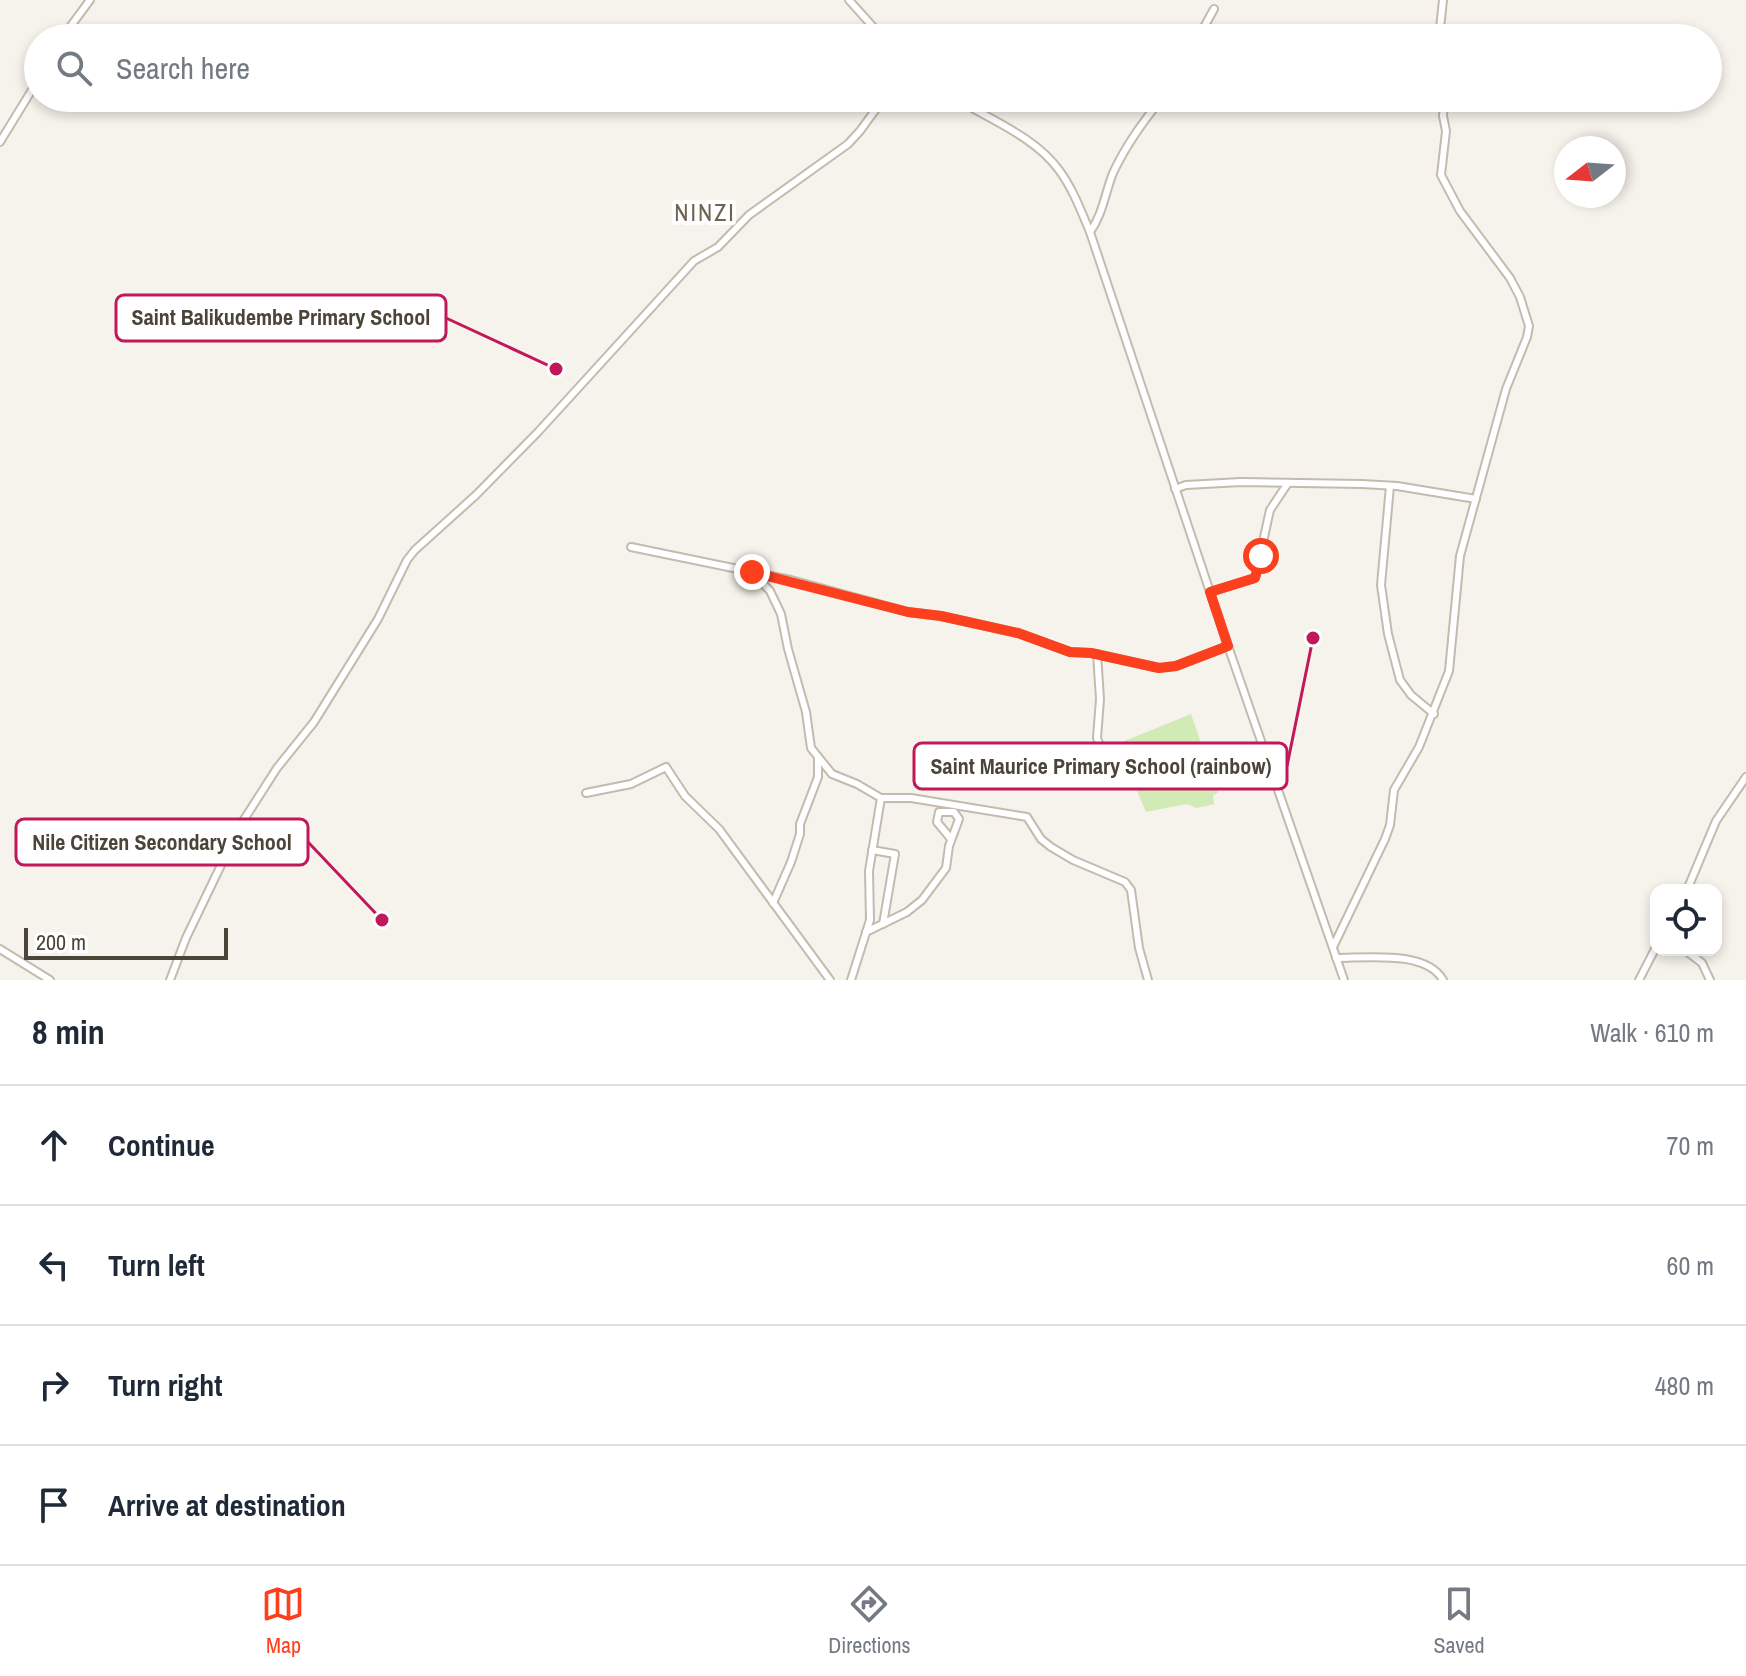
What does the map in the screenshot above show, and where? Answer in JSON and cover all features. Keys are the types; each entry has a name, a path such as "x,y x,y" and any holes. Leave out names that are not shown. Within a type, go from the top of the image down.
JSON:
{"street":[{"path":"72,24 90,0"},
{"path":"849,0 870,24"},
{"path":"1440,24 1443,0"},
{"path":"1206,24 1214,9"},
{"path":"0,142 24,103"},
{"path":"170,980 229,843 277,768 314,722 365,642 407,560 425,539 476,495 538,432 694,261 718,247 749,215 848,144 874,112"},
{"path":"979,112 1047,156 1073,192 1090,232 1228,646 1344,980"},
{"path":"1090,232 1101,216 1110,181 1128,143 1151,112"},
{"path":"1333,947 1385,839 1399,777 1419,747 1434,714 1452,660 1458,566 1506,389 1529,326 1510,278 1460,211 1441,175 1446,131 1443,112"},
{"path":"1175,489 1186,485 1241,482 1390,486 1476,499"},
{"path":"1210,592 1255,578 1270,510 1288,483"},
{"path":"1390,486 1381,585 1388,634 1400,680 1411,695 1434,714"},
{"path":"631,547 752,572 908,612 1018,633 1070,652 1168,668 1228,646"},
{"path":"752,572 770,591 781,614 806,712 811,748 832,774 881,798 911,798 1027,817 1041,839 1051,847 1125,882 1131,890 1139,948 1148,980"},
{"path":"1097,654 1100,699 1097,738 1101,748 1103,782"},
{"path":"773,903 791,862 800,824 818,777 818,757"},
{"path":"586,793 631,784 666,767 685,796 719,829 830,980"},
{"path":"1690,884 1716,821 1746,777"},
{"path":"851,980 870,915 869,871 881,798"},
{"path":"866,932 915,906 948,863 958,814 943,810 939,812 937,822 951,839"},
{"path":"872,850 895,854 883,924"},
{"path":"2,952 50,980"},
{"path":"1639,980 1651,956"},
{"path":"1693,956 1702,963 1710,980"},
{"path":"1336,958 1417,961 1430,965 1443,980"}],"green space":[{"path":"1191,714 1218,793 1213,795 1214,804 1197,808 1187,804 1146,812 1125,763 1122,742"}],"place":[{"name":"Saint Balikudembe Primary School","path":"556,369"},
{"name":"Saint Maurice Primary School (rainbow)","path":"1313,638"},
{"name":"Nile Citizen Secondary School","path":"382,920"}],"district":[{"name":"NINZI","path":"705,212"}],"route":[{"path":"752,572 908,612 1018,633 1070,652 1168,668 1228,646 1210,592 1255,578 1261,556"}]}
